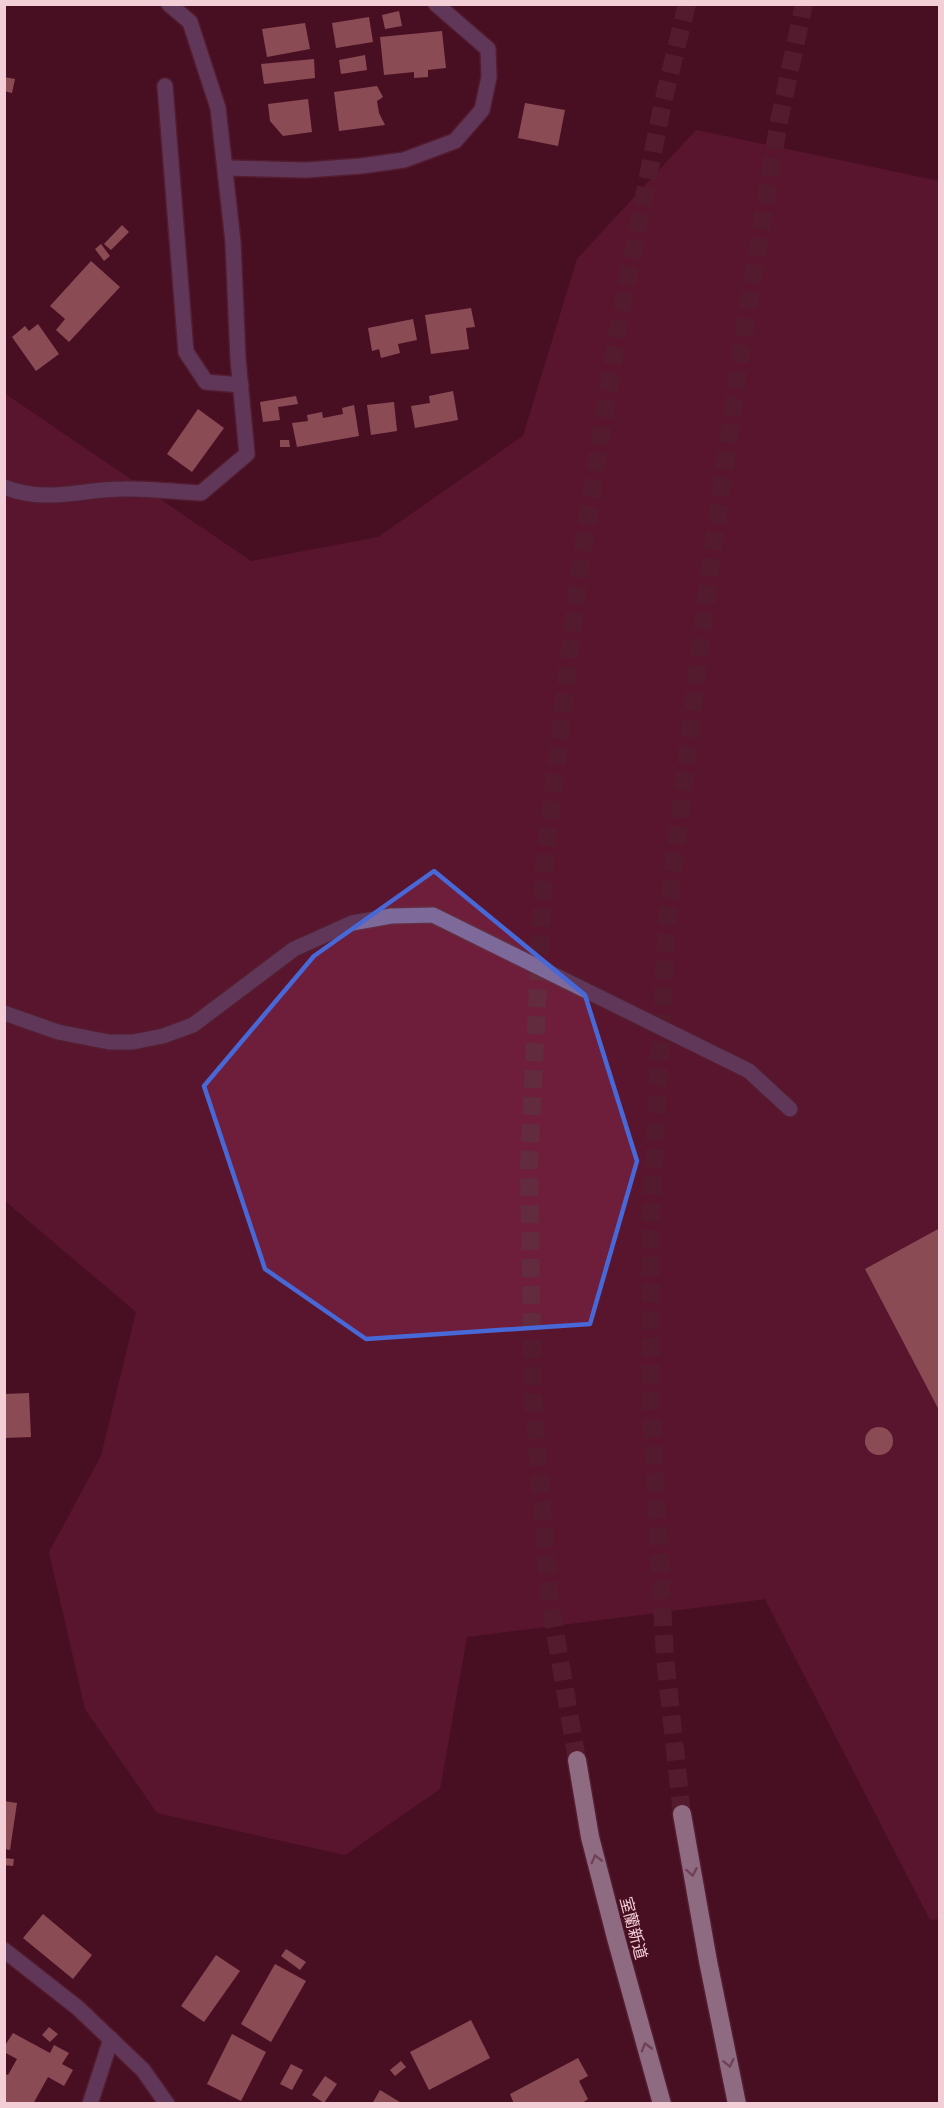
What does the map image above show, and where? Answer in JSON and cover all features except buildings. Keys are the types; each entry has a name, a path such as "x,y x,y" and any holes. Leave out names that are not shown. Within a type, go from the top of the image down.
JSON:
{"highway":[{"name":"室蘭新道","path":"577,1760 590,1837 662,2103"},
{"path":"682,1814 708,1961 737,2103"}],"street":[{"path":"4,486 15,491 47,496 122,489 201,493 247,454 233,242 218,108 190,22 169,4"},
{"path":"226,168 306,170 361,166 404,160 455,141 482,110 489,77 488,49 436,4"},
{"path":"165,86 186,351 206,382 241,385"},
{"path":"4,1013 58,1032 109,1042 133,1042 163,1036 193,1025 294,949 352,922 391,915 433,915 748,1071 790,1109"},
{"path":"4,1950 78,2008 142,2070 167,2103"},
{"path":"90,2103 111,2039"}],"highlighted area":[{"path":"434,871 585,995 637,1161 590,1324 366,1339 265,1269 204,1086 314,956"}],"shaded area":[{"path":"696,130 939,181 939,1919 930,1920 765,1599 467,1637 440,1789 345,1855 157,1813 85,1709 49,1552 101,1456 136,1312 5,1201 4,393 251,561 378,537 523,436 577,259"}],"tunnel":[{"path":"577,1760 550,1602 533,1399 529,1165 544,868 580,566 621,312 663,102 687,4"},
{"path":"682,1814 665,1658 651,1407 651,1215 667,920 710,568 744,331 779,121 804,4"}]}
